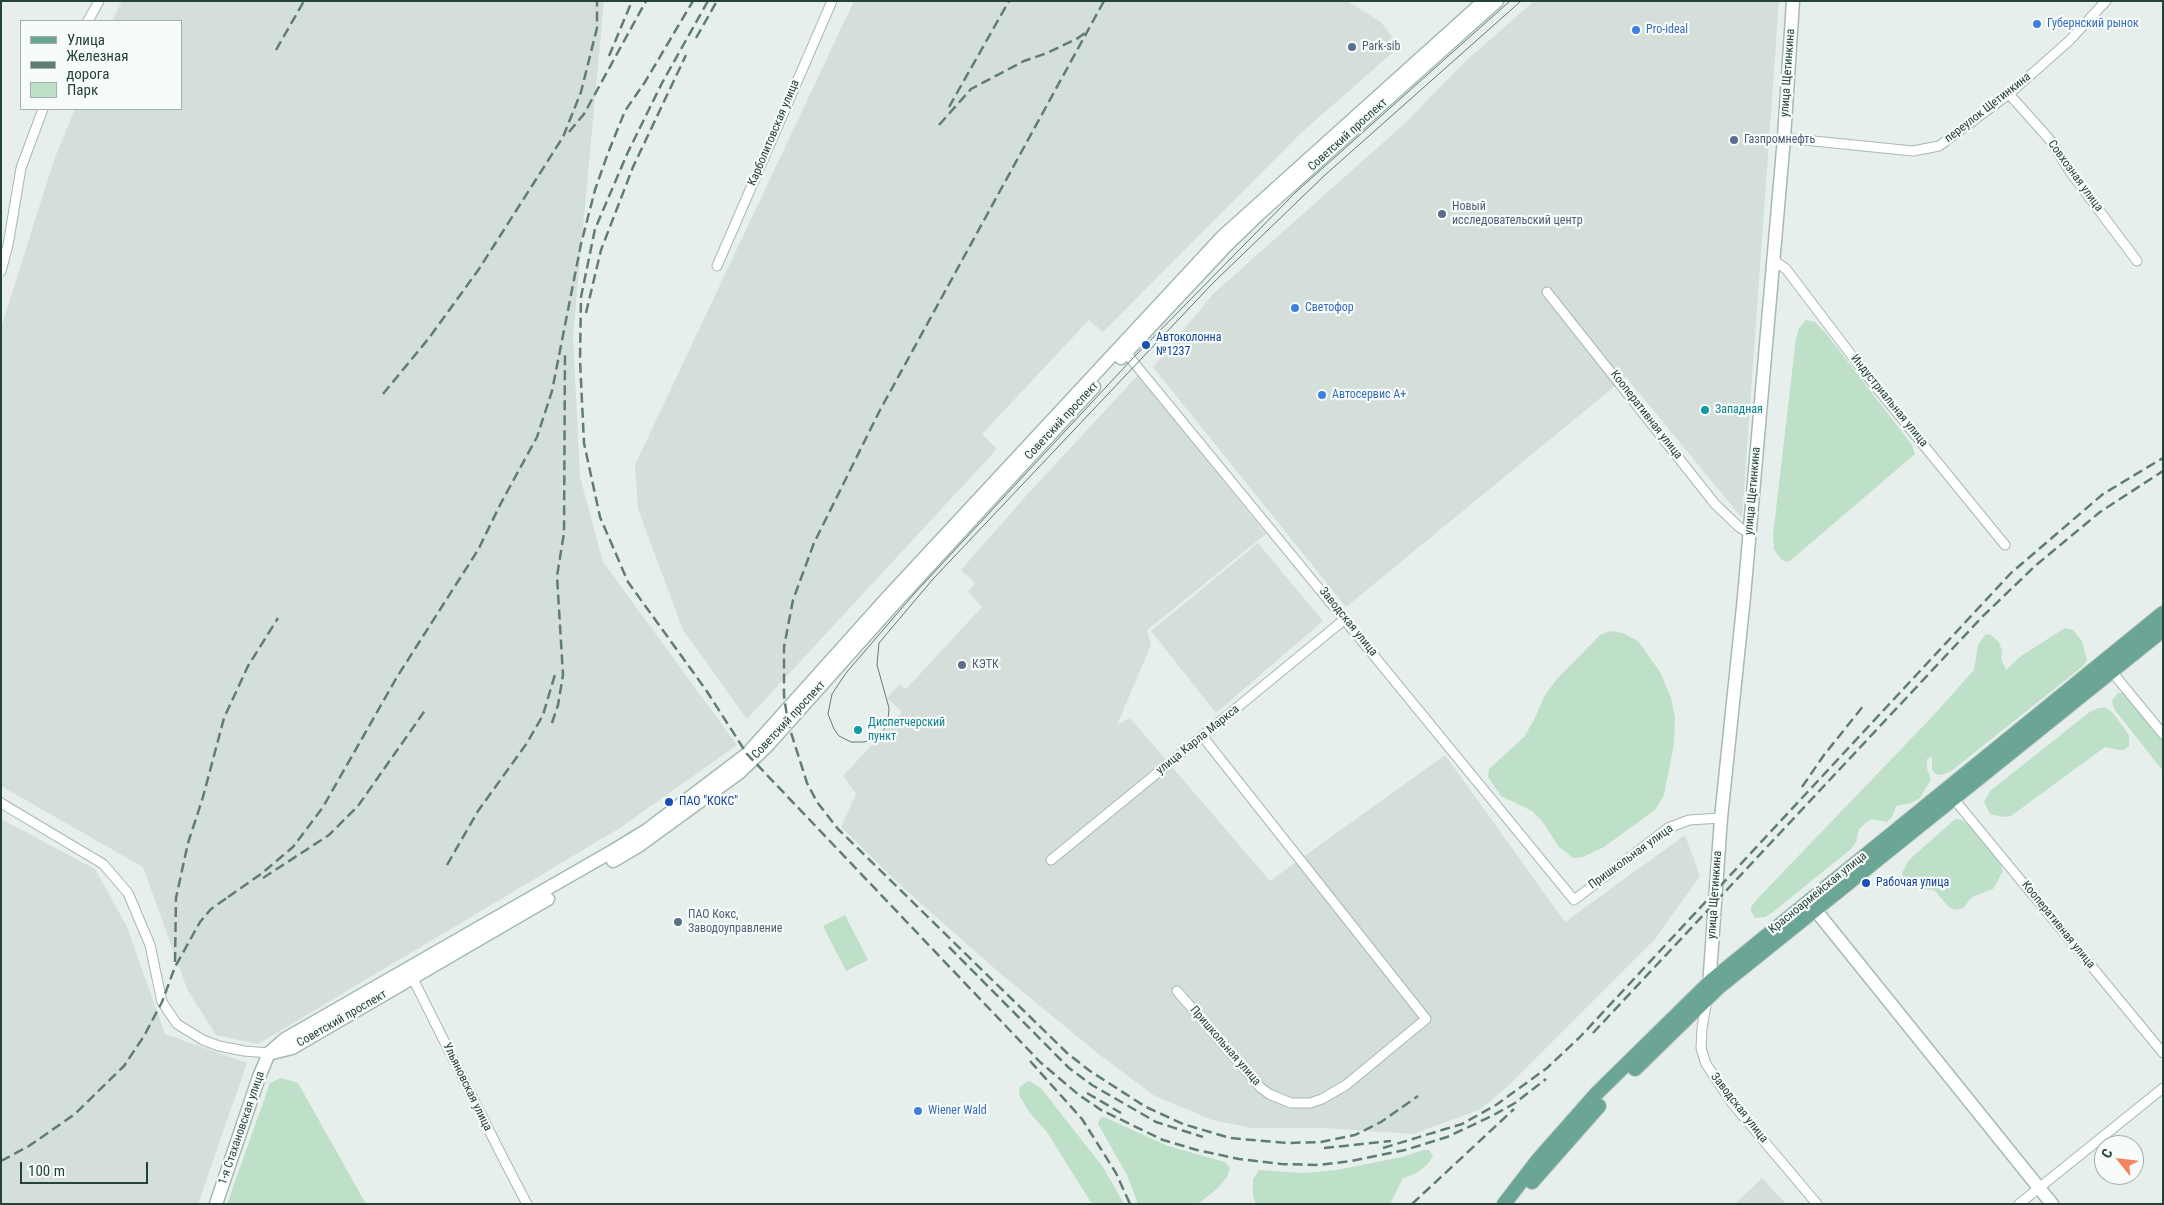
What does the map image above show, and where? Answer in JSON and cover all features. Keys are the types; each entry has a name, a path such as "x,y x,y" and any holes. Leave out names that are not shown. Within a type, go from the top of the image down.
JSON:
{"main road":[{"name":"Советский проспект","path":"269,1053 292,1048 410,973 647,830 746,754 1122,350 1222,237 1251,208 1484,1"},
{"name":"Советский проспект","path":"1122,350 1259,214 1497,1"},
{"name":"улица Щетинкина","path":"1708,997 1721,818 1749,533 1784,138 1793,1"},
{"name":"Красноармейская улица","path":"1508,1203 1537,1160 1597,1093 1710,981 1953,798 2108,666 2163,613"},
{"name":"Красноармейская улица","path":"1508,1203 1617,1086 1708,997 1811,905 2108,666 2163,630"},
{"path":"1811,905 2052,1204"},
{"name":"1-я Стахановская улица","path":"216,1204 269,1053"}],"street":[{"path":"89,20 99,1"},
{"name":"Карболитовская улица","path":"717,266 832,1"},
{"name":"переулок Щетинкина","path":"1784,138 1896,150 1914,151 1931,149 1947,142 2009,94 2069,40 2106,1"},
{"name":"Совхозная улица","path":"2009,94 2051,141 2071,173 2137,261"},
{"path":"1,271 8,245 21,168 43,110"},
{"name":"Индустриальная улица","path":"1772,258 1786,270 1868,376 2005,545"},
{"name":"Кооперативная улица","path":"1547,292 1715,504 1739,527 1749,533"},
{"name":"Заводская улица","path":"1122,350 1574,900"},
{"name":"улица Карла Маркса","path":"1051,860 1345,619"},
{"path":"2108,666 2163,734"},
{"name":"Пришкольная улица","path":"1177,991 1261,1088 1291,1103 1310,1103 1322,1099 1346,1085 1426,1019 1203,737"},
{"name":"Кооперативная улица","path":"1953,798 2163,1053"},
{"path":"1,804 103,864 128,893 150,945 162,1002 177,1024 189,1033 219,1046 269,1053"},
{"name":"Пришкольная улица","path":"1574,900 1668,828 1689,820 1721,818"},
{"name":"Ульяновская улица","path":"410,973 528,1204"},
{"name":"Заводская улица","path":"1708,997 1701,1040 1702,1053 1706,1064 1732,1103 1817,1204"},
{"path":"2019,1204 2163,1088"}],"shaded area":[{"path":"122,1 604,1 573,336 580,477 603,562 737,745 620,828 258,1044 216,1035 187,989 143,867 1,786 1,328 54,160 75,110 182,110 182,20 112,20"},
{"path":"854,1 1347,1 1381,22 1399,47 1301,133 1103,332 1089,320 982,434 997,449 747,719 683,630 638,509 635,465"},
{"path":"1534,1 1779,1 1742,518 1626,377 1346,607 1153,367 1213,294 1403,125 1467,60"},
{"path":"1138,375 1266,534 1147,630 1151,645 1117,725 1130,718 1270,881 1445,755 1565,922 1685,835 1700,876 1655,939 1508,1086 1479,1110 1413,1134 1324,1128 1252,1128 1212,1120 1153,1095 1096,1052 1001,974 900,885 841,827 856,794 843,776 902,712 887,698 900,684 906,689 982,607 968,592 975,583 961,570 1025,497"},
{"path":"1258,543 1323,621 1216,713 1151,631"},
{"path":"1,819 95,869 127,927 165,1034 247,1063 198,1204 1,1204"},
{"path":"1762,1178 1786,1204 1735,1204"}],"green space":[{"path":"1806,320 1815,322 1825,332 1912,445 1915,454 1791,560 1786,562 1781,559 1774,549 1773,535 1796,338 1799,328"},
{"path":"2065,628 2073,630 2082,641 2087,660 2083,666 1950,772 1941,775 1936,774 1932,770 1932,757 1927,759 1927,769 1931,779 1920,798 1911,803 1896,806 1892,817 1887,822 1872,819 1866,823 1859,829 1856,842 1851,849 1773,912 1765,917 1755,918 1751,907 1759,897 1931,718 1974,670 1978,645 1985,635 1990,634 1999,642 2002,651 2001,659 2006,670 2021,656"},
{"path":"1610,631 1623,633 1638,641 1660,672 1671,698 1675,717 1674,744 1664,795 1655,810 1604,847 1583,857 1573,858 1558,846 1542,821 1532,811 1501,796 1488,777 1489,769 1524,737 1545,695 1556,680 1600,635"},
{"path":"2118,693 2124,693 2128,696 2163,739 2163,771 2114,709 2112,700"},
{"path":"2106,708 2113,713 2129,735 2129,746 2124,750 2105,747 2011,816 2002,817 1990,814 1984,802 1990,791 2091,711"},
{"path":"1958,819 1976,831 2000,861 2003,871 1993,889 1972,897 1963,908 1955,910 1949,907 1934,890 1909,886 1905,882 1902,873 1909,860 1954,820"},
{"path":"845,915 868,960 846,971 823,926"},
{"path":"281,1078 298,1083 366,1204 227,1204 270,1083"},
{"path":"1029,1081 1041,1088 1103,1167 1124,1204 1093,1204 1090,1201 1047,1132 1030,1113 1019,1095 1020,1086"},
{"path":"1104,1117 1168,1146 1225,1162 1230,1168 1227,1177 1218,1188 1198,1204 1138,1204 1127,1175 1098,1124 1100,1118"},
{"path":"1423,1150 1429,1150 1433,1156 1428,1164 1415,1174 1403,1178 1390,1204 1256,1204 1253,1196 1253,1179 1259,1170 1302,1173 1337,1170 1402,1157"}],"tram line":[{"path":"1510,1 1297,191 1132,359 914,594 846,673 832,694 828,714 839,736 851,742 864,742 878,737 885,728 889,708 877,665 879,643 933,579 1213,283 1325,175 1521,1"}],"railway":[{"path":"276,50 304,1"},
{"path":"383,394 429,338 479,269 563,137 581,92 597,28 597,1"},
{"path":"609,56 632,1"},
{"path":"569,132 584,114 646,1"},
{"path":"228,897 261,874 293,847 323,807 397,677 478,550 537,437 552,391 581,244 595,190 608,153 625,111 645,82 693,1"},
{"path":"708,1 662,83 628,152 595,229 581,297 580,360 584,443 600,517 628,582 706,690 747,754 1040,1062 1079,1095 1101,1110 1163,1140 1239,1159 1281,1164 1319,1165 1351,1161 1405,1150 1447,1137 1515,1103 1546,1079"},
{"path":"696,38 717,1"},
{"path":"949,107 1009,1"},
{"path":"1104,1 879,412 814,543 793,600 784,647 784,696 788,723 807,783 817,802 838,829 1067,1053 1090,1071 1146,1107 1183,1124 1230,1138 1287,1143 1321,1142 1355,1135 1381,1122 1418,1096"},
{"path":"939,125 971,89 1024,61 1047,53 1085,33"},
{"path":"586,313 601,250 633,167 686,55"},
{"path":"552,723 558,705 563,675 557,576 564,533 565,351"},
{"path":"1383,1148 1462,1124 1496,1105 1547,1068 1580,1037 2011,573 2103,494 2163,458"},
{"path":"1593,1033 1982,617 2035,566 2100,512 2163,471"},
{"path":"175,962 176,898 188,843 203,797 224,718 248,666 278,618"},
{"path":"447,865 478,811 527,743 543,715 556,671"},
{"path":"1802,787 1824,755 1864,705"},
{"path":"263,878 329,835 358,806 426,709"},
{"path":"1,1161 29,1146 75,1114 124,1066 144,1036 162,1002 175,967 200,922 211,909 234,893"},
{"path":"949,947 1069,1068 1092,1085 1156,1122 1203,1137"},
{"path":"1030,1061 1082,1119 1116,1173 1130,1204"},
{"path":"1087,1093 1121,1113"},
{"path":"1412,1204 1514,1109"},
{"path":"1324,1148 1391,1141"}],"place":[{"name":"Губернский рынок","path":"2037,24"},
{"name":"Pro-ideal","path":"1636,30"},
{"name":"Park-sib","path":"1352,47"},
{"name":"Газпромнефть","path":"1734,140"},
{"name":"Новый исследовательский центр","path":"1442,214"},
{"name":"Светофор","path":"1295,308"},
{"name":"Автоколонна №1237","path":"1146,345"},
{"name":"Автосервис А+","path":"1322,395"},
{"name":"Западная","path":"1705,410"},
{"name":"КЭТК","path":"962,665"},
{"name":"Диспетчерский пункт","path":"858,730"},
{"name":"ПАО \"КОКС\"","path":"669,802"},
{"name":"Рабочая улица","path":"1866,883"},
{"name":"ПАО Кокс, Заводоуправление","path":"678,922"},
{"name":"Wiener Wald","path":"918,1111"}]}
